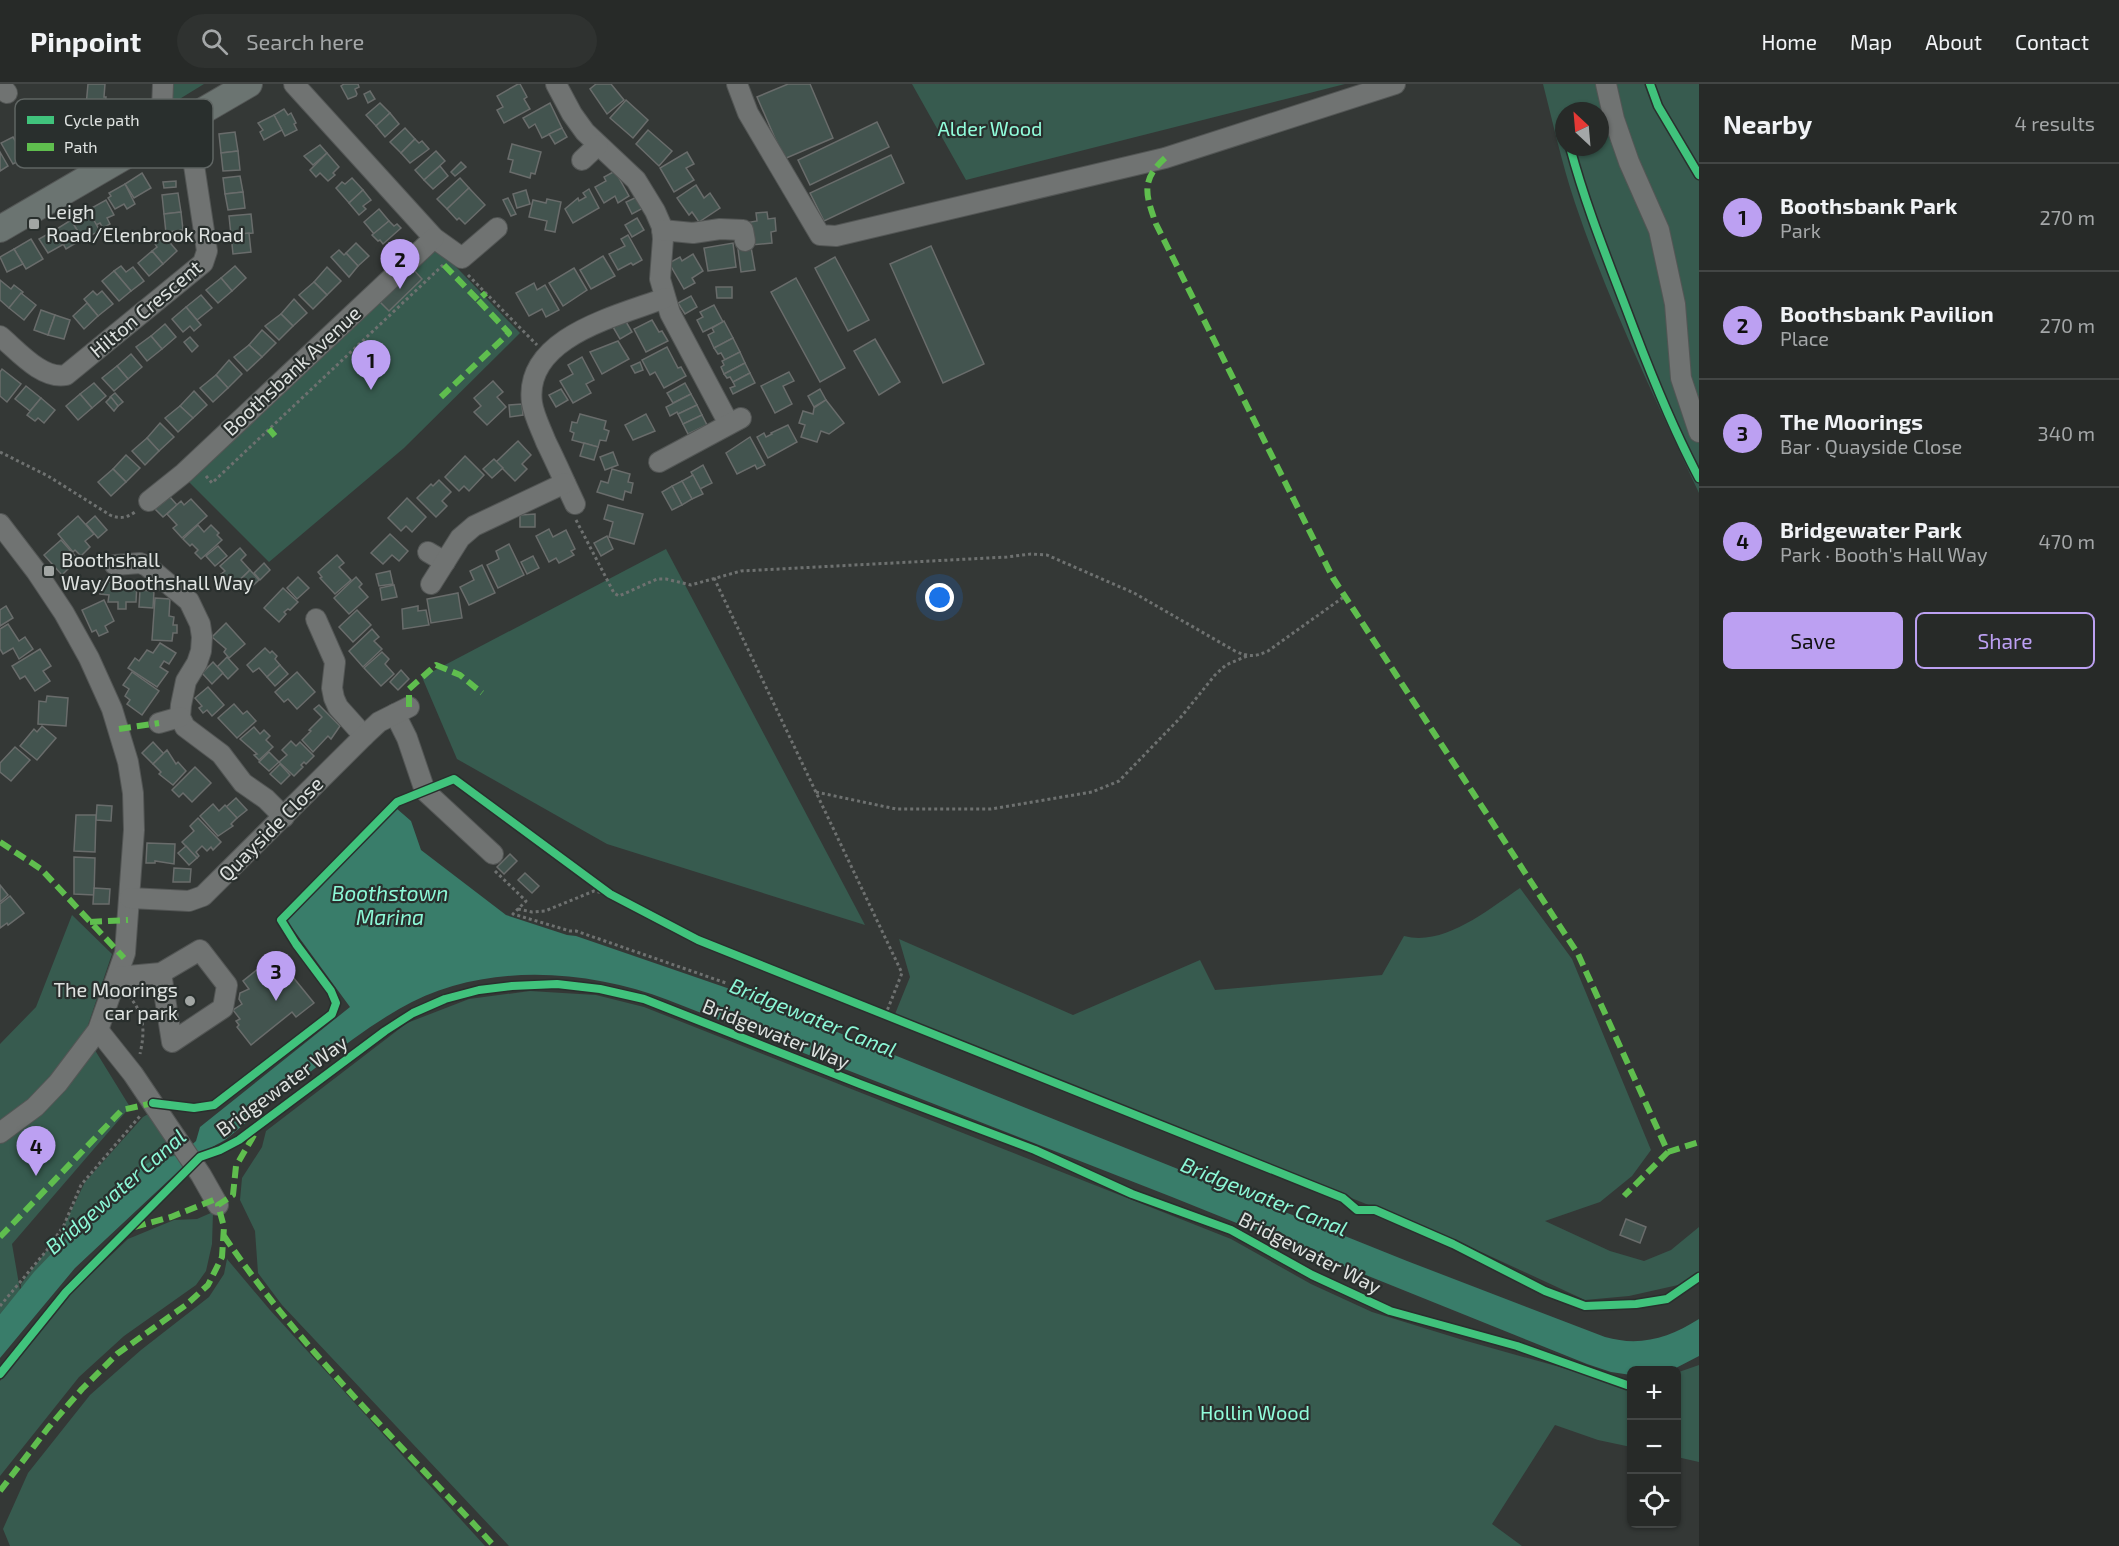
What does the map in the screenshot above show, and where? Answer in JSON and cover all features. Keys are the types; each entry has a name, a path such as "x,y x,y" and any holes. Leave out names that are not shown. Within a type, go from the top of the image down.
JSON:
{"main road":[{"path":"213,102 237,86"},
{"path":"0,229 103,168"}],"street":[{"path":"162,99 163,84"},
{"path":"294,84 434,238 462,258 497,228"},
{"path":"556,84 572,114 585,132 636,180 655,211 662,230 660,279 670,313 735,421 659,462"},
{"path":"737,84 748,113 820,235 836,236 1165,158 1395,84"},
{"path":"1605,84 1629,162 1659,230 1675,304 1681,378 1699,432"},
{"path":"582,160 598,145"},
{"name":"Hilton Crescent","path":"0,336 43,372 58,377 66,375 202,263 207,251 194,168"},
{"path":"662,230 693,233 720,229 742,230 745,241"},
{"name":"Boothsbank Avenue","path":"149,501 194,463 434,238"},
{"path":"575,504 536,418 532,402 532,386 537,370 546,355 574,333 665,298"},
{"path":"431,584 436,557 474,526 565,483"},
{"path":"0,524 36,570 64,613 89,658 112,709 128,762 133,793 134,830 125,954 98,1030 58,1083 35,1107 0,1133"},
{"path":"116,565 140,556 147,566 189,601 200,624 201,651 184,688 180,717 185,727 221,754 249,789 266,799 284,817"},
{"path":"316,619 320,643 335,662 332,688 334,698 338,707 364,736"},
{"name":"Quayside Close","path":"130,898 189,900 203,896 364,736 379,722 402,710 407,738 425,791 493,855"},
{"path":"159,723 180,717"},
{"path":"117,977 161,973"},
{"path":"98,1030 153,1103 218,1205"}],"path":[{"path":"194,463 212,483 444,265"},
{"path":"465,272 546,355"},
{"path":"0,452 48,476 117,519 132,514 149,501"},
{"path":"575,504 573,515 614,593 619,596 657,579 691,585 741,571 1031,554 1047,555 1134,592 1247,656 1258,656 1268,651 1345,596"},
{"path":"714,578 902,973 885,1016"},
{"path":"816,792 896,808 992,809 1092,792 1119,781 1181,717 1215,675 1226,665 1247,656"},
{"path":"493,855 496,873 526,901 513,914 576,931 726,983"},
{"path":"592,881 620,900"},
{"path":"518,909 532,912 545,911 594,891 610,894"},
{"path":"117,977 138,1007 144,1033 133,1074"},
{"path":"875,1012 896,1021"},
{"path":"0,1306 47,1250 64,1225 81,1185 153,1103"}],"green space":[{"path":"172,84 204,84 180,99 173,99"},
{"name":"Alder Wood","path":"912,84 1345,84 966,180"},
{"path":"1543,84 1699,84 1699,493 1633,350 1602,276 1570,188 1561,156 1609,156 1609,102 1555,102 1555,131"},
{"path":"435,245 520,333 404,448 269,562 186,479"},
{"path":"666,549 865,925 607,844 457,759 422,677"},
{"path":"1520,888 1572,959 1651,1150 1632,1176 1600,1202 1545,1221 1610,1251 1644,1261 1671,1250 1699,1227 1699,1275 1687,1283 1629,1296 1585,1300 1453,1239 895,1014 910,977 899,939 1073,1015 1200,960 1215,990 1382,975 1404,936 1419,938 1450,931 1480,915"},
{"path":"72,915 112,954 85,1034 130,1107 12,1244 20,1290 0,1314 0,1044 36,1007"},
{"name":"Hollin Wood","path":"530,991 596,995 644,1007 1231,1239 1311,1284 1372,1312 1627,1386 1627,1446 1598,1440 1555,1425 1492,1524 1522,1546 509,1546 282,1305 258,1273 255,1231 240,1200 242,1178 262,1147 266,1131 407,1023 469,999"},
{"path":"148,1114 178,1155 160,1161 136,1174 81,1223 21,1288 21,1284 61,1232 85,1182"},
{"path":"213,1212 212,1244 206,1271 196,1285 124,1336 79,1377 0,1476 0,1381 70,1294 128,1239 174,1220 197,1219"},
{"path":"227,1259 270,1310 485,1546 10,1546 3,1529 28,1473 90,1395 141,1350 209,1297 224,1274"},
{"path":"1699,1365 1699,1462 1681,1458 1681,1371"}],"water":[{"name":"Boothstown Marina","path":"396,808 411,821 421,850 506,915 576,936 730,989 1407,1261 1605,1337 1630,1341 1654,1339 1677,1331 1699,1319 1699,1356 1680,1366 1627,1366 1627,1374 1587,1364 1172,1197 668,1000 602,981 567,976 497,977 463,983 430,994 399,1009 343,1047 225,1140 194,1158 187,1149 196,1141 200,1127 350,1007 287,921"},
{"name":"Bridgewater Canal","path":"178,1155 185,1165 75,1268 0,1358 0,1314 34,1272 81,1223 143,1166"}],"building":[{"path":"88,84 105,84 106,99 87,99"},
{"path":"358,84 359,87 355,89 356,96 348,99 341,86"},
{"path":"518,84 527,97 524,99 530,109 504,123 497,110 503,107 497,96"},
{"path":"596,84 611,84 624,100 607,114 590,89"},
{"path":"788,84 810,84 833,138 784,159 757,97"},
{"path":"370,91 375,99 368,103 364,94"},
{"path":"626,100 648,120 633,138 610,118"},
{"path":"380,103 390,113 376,126 366,115"},
{"path":"550,103 562,128 542,138 535,124 529,128 523,118"},
{"path":"284,109 288,115 291,113 297,130 285,136 274,115"},
{"path":"390,113 399,124 385,137 376,126"},
{"path":"274,115 282,130 264,140 260,132 263,130 258,123"},
{"path":"877,122 889,147 810,185 798,160"},
{"path":"405,128 415,139 401,153 390,142"},
{"path":"562,128 567,137 555,144 549,134"},
{"path":"648,130 672,151 659,166 636,144"},
{"path":"235,132 238,151 221,153 219,134"},
{"path":"13,137 15,163 13,164 1,143"},
{"path":"415,139 419,143 422,141 429,149 410,163 401,153"},
{"path":"512,144 541,152 535,174 531,173 530,178 510,172 513,160 508,159"},
{"path":"320,145 327,153 313,165 304,156"},
{"path":"238,151 240,170 223,171 221,153"},
{"path":"436,151 445,161 424,180 415,170"},
{"path":"0,152 8,166 0,171"},
{"path":"687,152 694,164 686,168 694,180 674,192 660,168"},
{"path":"327,153 339,167 328,181 320,173 316,177 310,170"},
{"path":"891,155 904,183 824,221 810,193"},
{"path":"461,162 466,167 455,176 451,172"},
{"path":"440,166 448,176 433,189 424,180"},
{"path":"615,171 629,196 618,203 615,196 604,203 595,187 606,181 604,177"},
{"path":"142,173 151,188 134,198 125,184"},
{"path":"240,176 243,192 225,194 223,178"},
{"path":"352,178 363,190 349,203 336,188 342,182 345,184"},
{"path":"460,178 469,188 447,209 437,199"},
{"path":"176,181 176,187 164,188 163,182"},
{"path":"125,184 135,204 127,209 124,204 115,209 108,198 111,196 109,193"},
{"path":"696,185 704,198 710,193 720,208 699,222 692,212 689,215 677,198"},
{"path":"469,188 485,205 465,224 459,218 457,220 447,209"},
{"path":"589,189 599,208 573,223 565,209 578,198 579,201 586,197 583,193"},
{"path":"363,190 371,200 363,206 366,209 359,215 349,203"},
{"path":"526,190 530,204 517,208 513,194"},
{"path":"243,192 245,208 228,210 225,194"},
{"path":"178,193 181,212 164,214 162,195"},
{"path":"639,196 645,207 632,214 626,202"},
{"path":"508,198 516,214 511,216 503,200"},
{"path":"547,199 561,202 555,232 545,230 547,221 529,217 533,200 546,203"},
{"path":"106,200 114,215 107,218 110,224 103,228 100,223 96,225 88,210"},
{"path":"379,209 389,221 374,234 364,222"},
{"path":"88,210 100,231 91,235 88,230 80,235 71,220"},
{"path":"181,212 183,230 166,233 164,214"},
{"path":"767,212 768,219 775,218 776,231 771,232 772,243 751,245 745,223 757,221 756,213"},
{"path":"251,214 253,233 231,235 229,216"},
{"path":"637,218 644,230 632,237 625,225"},
{"path":"71,220 80,235 74,238 76,243 66,249 55,230"},
{"path":"389,221 401,228 383,244 372,235"},
{"path":"55,230 64,244 48,253 39,239"},
{"path":"183,230 183,236 170,238 169,232"},
{"path":"249,233 251,252 233,254 231,235"},
{"path":"628,235 642,260 618,270 609,254 625,246 621,239"},
{"path":"166,238 177,251 163,264 152,251 157,247 155,244 161,239 163,242"},
{"path":"31,239 43,259 26,269 14,249"},
{"path":"356,243 369,256 358,266 346,253"},
{"path":"733,243 736,267 708,271 704,248"},
{"path":"931,246 984,364 943,383 890,264"},
{"path":"751,247 755,270 741,272 738,249"},
{"path":"14,249 23,264 7,272 0,257"},
{"path":"339,250 344,255 346,253 358,266 349,277 331,257"},
{"path":"152,251 163,264 149,276 138,263"},
{"path":"693,254 703,271 692,278 695,283 684,289 669,263 680,257 682,261"},
{"path":"603,256 615,276 591,289 580,270"},
{"path":"835,257 869,320 848,331 815,268"},
{"path":"121,266 126,272 133,267 144,281 131,291 114,271"},
{"path":"235,266 246,278 232,291 221,278"},
{"path":"327,267 341,281 327,295 314,282"},
{"path":"412,268 422,279 389,311 378,300"},
{"path":"574,268 587,290 563,306 549,283"},
{"path":"114,271 131,291 119,301 102,281"},
{"path":"221,278 232,291 218,303 206,290"},
{"path":"796,278 845,368 820,382 771,292"},
{"path":"0,280 11,289 14,285 23,292 9,308 0,300"},
{"path":"314,282 327,295 313,309 299,295"},
{"path":"534,283 537,290 545,285 559,310 546,317 542,309 529,316 516,293"},
{"path":"716,287 732,287 732,298 717,298"},
{"path":"93,291 97,295 102,291 113,304 98,316 84,299"},
{"path":"21,293 36,305 24,320 9,308"},
{"path":"201,295 212,308 197,320 186,307"},
{"path":"691,296 697,307 685,314 678,303"},
{"path":"294,299 307,313 293,326 281,314"},
{"path":"87,303 98,316 84,329 73,316"},
{"path":"714,305 723,322 703,332 697,320 703,317 700,312"},
{"path":"186,307 201,325 194,331 190,326 183,332 172,319"},
{"path":"41,310 55,315 48,335 34,330"},
{"path":"281,314 293,326 279,340 265,326"},
{"path":"55,315 70,320 64,339 48,335"},
{"path":"625,320 632,332 620,339 613,327"},
{"path":"652,320 668,341 646,352 634,329"},
{"path":"724,321 733,338 714,348 708,335 714,332 712,328"},
{"path":"165,324 176,337 162,349 151,336"},
{"path":"262,330 276,343 262,357 249,345"},
{"path":"151,336 162,349 147,361 136,347"},
{"path":"190,337 198,346 192,352 184,342"},
{"path":"733,338 740,352 725,360 714,348"},
{"path":"875,339 900,382 879,395 854,351"},
{"path":"618,341 629,359 602,374 590,352"},
{"path":"249,345 262,357 247,371 234,357"},
{"path":"667,347 678,368 681,367 686,376 664,388 655,372 650,375 642,360"},
{"path":"740,352 745,363 724,374 721,367 724,365 722,361"},
{"path":"131,354 142,367 128,379 117,366"},
{"path":"582,357 594,380 586,384 591,393 573,403 560,381 573,374 568,365"},
{"path":"229,360 242,374 228,388 216,375"},
{"path":"640,362 643,370 635,373 631,366"},
{"path":"745,363 750,373 733,382 724,374"},
{"path":"117,366 128,379 114,391 102,378"},
{"path":"2,369 21,384 7,402 0,396"},
{"path":"789,372 794,381 783,386 792,404 775,413 761,386"},
{"path":"750,373 755,383 733,394 730,388 735,386 733,382"},
{"path":"216,375 228,388 213,402 200,388"},
{"path":"493,381 503,392 497,397 506,407 487,425 474,412 481,406 474,398"},
{"path":"94,383 106,396 92,408 80,394"},
{"path":"685,383 691,394 673,403 667,393"},
{"path":"26,386 41,398 30,411 15,399"},
{"path":"561,389 568,400 556,407 549,395"},
{"path":"820,389 826,400 814,407 808,396"},
{"path":"194,391 207,405 193,418 180,406"},
{"path":"115,393 123,402 118,406 110,397"},
{"path":"80,394 92,408 78,420 66,406"},
{"path":"691,394 697,405 670,416 666,407"},
{"path":"111,397 118,406 114,411 106,402"},
{"path":"41,398 55,410 44,423 38,418 35,421 27,415"},
{"path":"826,400 844,423 829,434 821,431 817,442 801,437 805,425 799,423 803,411 813,414 814,408"},
{"path":"522,404 523,415 510,417 509,405"},
{"path":"697,405 702,415 683,424 678,414"},
{"path":"180,406 193,418 178,432 165,418"},
{"path":"580,414 606,421 604,429 609,431 606,441 600,440 598,447 572,440 574,433 570,431 572,422 577,423"},
{"path":"646,414 655,431 633,440 625,425"},
{"path":"702,415 707,425 688,434 683,424"},
{"path":"160,423 174,437 159,451 147,438"},
{"path":"788,425 797,442 768,458 757,437 764,433 766,437"},
{"path":"750,437 765,465 757,469 755,465 737,474 726,453"},
{"path":"147,438 159,451 145,465 132,451"},
{"path":"518,441 531,455 522,464 527,469 515,481 496,462"},
{"path":"584,443 598,447 594,460 580,456"},
{"path":"613,452 618,465 605,470 600,457"},
{"path":"126,455 140,468 126,482 113,469"},
{"path":"465,456 484,475 469,491 464,486 459,491 445,477"},
{"path":"494,459 503,468 492,478 483,469"},
{"path":"703,465 712,483 700,489 691,472"},
{"path":"113,469 126,482 111,496 98,482"},
{"path":"612,469 630,474 628,482 633,483 631,493 625,491 623,500 597,492 601,481 608,483"},
{"path":"693,475 703,494 692,499 682,481"},
{"path":"439,480 451,492 442,501 447,506 436,517 417,498 431,484 433,486"},
{"path":"682,481 692,499 682,505 672,486"},
{"path":"672,486 682,505 672,510 662,492"},
{"path":"170,497 177,505 163,517 155,509"},
{"path":"407,498 426,517 412,532 406,526 401,531 388,518"},
{"path":"191,499 207,516 182,538 173,528 177,525 167,514 181,501 184,505"},
{"path":"608,505 643,514 634,544 609,537 613,522 604,519"},
{"path":"535,514 535,527 520,527 520,515"},
{"path":"78,516 94,534 85,541 90,547 81,556 75,550 73,552 58,534"},
{"path":"95,516 107,530 98,538 86,524"},
{"path":"198,525 204,532 211,525 222,540 201,559 195,553 198,550 183,539"},
{"path":"549,529 553,537 566,530 575,549 571,551 574,555 559,563 556,558 549,562 536,536"},
{"path":"390,534 408,551 399,561 392,555 383,564 371,553"},
{"path":"607,536 613,549 601,556 594,543"},
{"path":"61,540 78,559 62,575 44,555"},
{"path":"509,544 524,575 498,588 487,565 499,559 496,551"},
{"path":"218,546 227,556 215,566 206,556"},
{"path":"240,548 246,555 241,560 250,570 236,583 230,577 227,580 221,574 225,571 220,566"},
{"path":"337,555 344,563 339,567 351,580 335,594 320,578 322,577 318,572"},
{"path":"533,556 539,568 527,574 521,562"},
{"path":"264,563 270,570 260,580 254,573"},
{"path":"482,565 495,593 469,605 460,587 474,580 470,571"},
{"path":"250,570 259,580 246,592 237,583"},
{"path":"390,571 393,584 379,586 376,574"},
{"path":"298,577 309,588 297,599 287,588"},
{"path":"356,577 362,584 359,587 368,597 349,614 334,598"},
{"path":"101,582 120,582 120,585 127,585 128,582 137,582 136,602 126,602 126,609 118,609 118,602 108,602 109,595 100,594"},
{"path":"394,585 397,597 382,600 380,588"},
{"path":"283,588 298,602 290,610 284,612 286,614 279,622 264,608"},
{"path":"140,590 154,591 153,608 139,607"},
{"path":"458,593 462,618 431,623 427,599"},
{"path":"155,598 170,599 169,616 174,617 173,625 177,625 177,633 173,633 172,641 152,640"},
{"path":"104,600 114,621 105,626 108,632 99,636 96,630 92,632 82,610"},
{"path":"6,606 13,618 0,626 0,610"},
{"path":"418,606 418,611 426,610 429,625 403,629 402,609"},
{"path":"357,610 371,625 353,642 339,627"},
{"path":"226,623 245,644 229,658 224,652 226,649 212,637"},
{"path":"8,624 19,641 25,637 33,649 19,659 13,648 3,654 0,649 0,629"},
{"path":"372,629 379,637 374,641 382,649 363,667 349,651"},
{"path":"160,643 176,653 169,664 164,661 160,667 168,672 157,687 128,668 135,658 139,661 147,650 153,653"},
{"path":"265,648 277,656 275,659 280,665 267,677 259,668 253,672 247,665"},
{"path":"40,649 51,666 43,671 50,681 35,691 25,676 20,679 12,666"},
{"path":"382,652 389,659 385,664 394,674 381,686 364,668"},
{"path":"227,657 238,669 228,679 217,667"},
{"path":"213,662 223,673 212,684 202,673"},
{"path":"280,665 288,674 275,686 267,677"},
{"path":"401,670 409,679 398,690 390,682"},
{"path":"132,672 159,691 142,715 127,704 130,700 125,696 129,689 123,685"},
{"path":"297,672 315,692 297,709 288,699 284,702 275,692"},
{"path":"208,687 224,705 212,716 207,710 203,713 199,708 202,706 195,698"},
{"path":"47,696 68,698 66,726 38,724 39,701 46,702"},
{"path":"234,704 243,714 247,711 256,721 237,738 218,718"},
{"path":"319,705 340,726 331,739 328,736 313,752 302,740 322,717 314,709"},
{"path":"42,726 56,738 37,760 20,746 34,729 37,732"},
{"path":"254,727 260,734 264,730 270,736 266,740 273,747 259,760 254,755 257,754 240,739"},
{"path":"291,741 296,746 300,742 314,756 306,764 304,762 301,765 303,767 294,776 279,762 287,755 282,750"},
{"path":"153,742 164,754 153,764 142,753"},
{"path":"15,747 30,760 11,781 0,772 0,763"},
{"path":"167,750 176,764 178,762 186,771 173,785 159,774 161,772 153,764"},
{"path":"269,752 279,762 269,771 259,762"},
{"path":"280,764 290,775 281,784 270,774"},
{"path":"195,767 211,783 192,802 183,793 179,797 172,790"},
{"path":"236,798 247,810 237,818 226,807"},
{"path":"213,804 219,811 225,805 237,818 231,824 233,826 218,836 200,816"},
{"path":"97,805 112,806 111,821 96,820"},
{"path":"76,815 96,815 95,852 74,851"},
{"path":"198,818 221,842 213,850 211,847 207,851 202,846 196,852 199,856 197,858 182,842 194,831 190,826"},
{"path":"147,843 175,844 174,864 155,861 155,863 146,863"},
{"path":"186,846 197,858 189,865 178,853"},
{"path":"510,854 517,861 504,874 497,867"},
{"path":"74,857 95,858 94,895 74,894"},
{"path":"174,868 191,869 190,882 173,882"},
{"path":"525,873 539,886 532,893 518,880"},
{"path":"0,885 8,895 0,902"},
{"path":"94,888 110,889 109,904 93,904"},
{"path":"10,896 24,913 0,928 0,904"},
{"path":"275,955 314,1003 296,1017 292,1012 251,1045 237,1027 239,1025 236,1021 240,1019 233,1010 242,1004 239,999 240,993 249,989 243,981"},
{"path":"1626,1219 1646,1227 1640,1243 1620,1235"}],"marked path":[{"path":"1165,158 1152,174 1147,189 1156,224 1333,578 1578,954 1668,1152 1624,1196"},
{"path":"444,265 478,300 486,293"},
{"path":"441,397 509,333 478,300"},
{"path":"269,429 275,436"},
{"path":"409,707 409,689 436,665 460,675 482,693"},
{"path":"119,729 159,723"},
{"path":"0,842 41,869 124,958"},
{"path":"90,922 128,920"},
{"path":"0,1237 122,1110 153,1103"},
{"path":"0,1491 48,1428 117,1354 186,1305 208,1285 222,1257 224,1227 218,1205 233,1195 236,1166 257,1130"},
{"path":"1668,1152 1699,1142"},
{"path":"134,1227 171,1217 216,1199"},
{"path":"224,1236 254,1278 319,1358 494,1546"}],"cycle path":[{"path":"1650,84 1658,106 1699,175"},
{"path":"1573,156 1592,217 1642,351 1699,478"},
{"path":"153,1103 194,1108 214,1105 332,1014 336,1003 331,991 281,920 397,802 454,779 610,894 698,940 1343,1198 1357,1210 1375,1210 1453,1244 1545,1291 1585,1306 1636,1304 1667,1299 1699,1277"},
{"name":"Bridgewater Way","path":"0,1374 66,1292 200,1157 239,1140 385,1031 413,1013 445,999 479,990 557,984 600,989 644,999 1035,1150 1132,1194 1231,1230 1312,1275 1390,1311 1517,1346 1627,1385"}],"place":[{"name":"Leigh Road/Elenbrook Road","path":"34,224"},
{"name":"Boothsbank Pavilion","path":"400,289"},
{"name":"Boothsbank Park","path":"371,390"},
{"name":"Boothshall Way/Boothshall Way","path":"49,571"},
{"name":"The Moorings car park","path":"190,1001"},
{"name":"The Moorings","path":"276,1001"},
{"name":"Bridgewater Park","path":"36,1176"}]}
